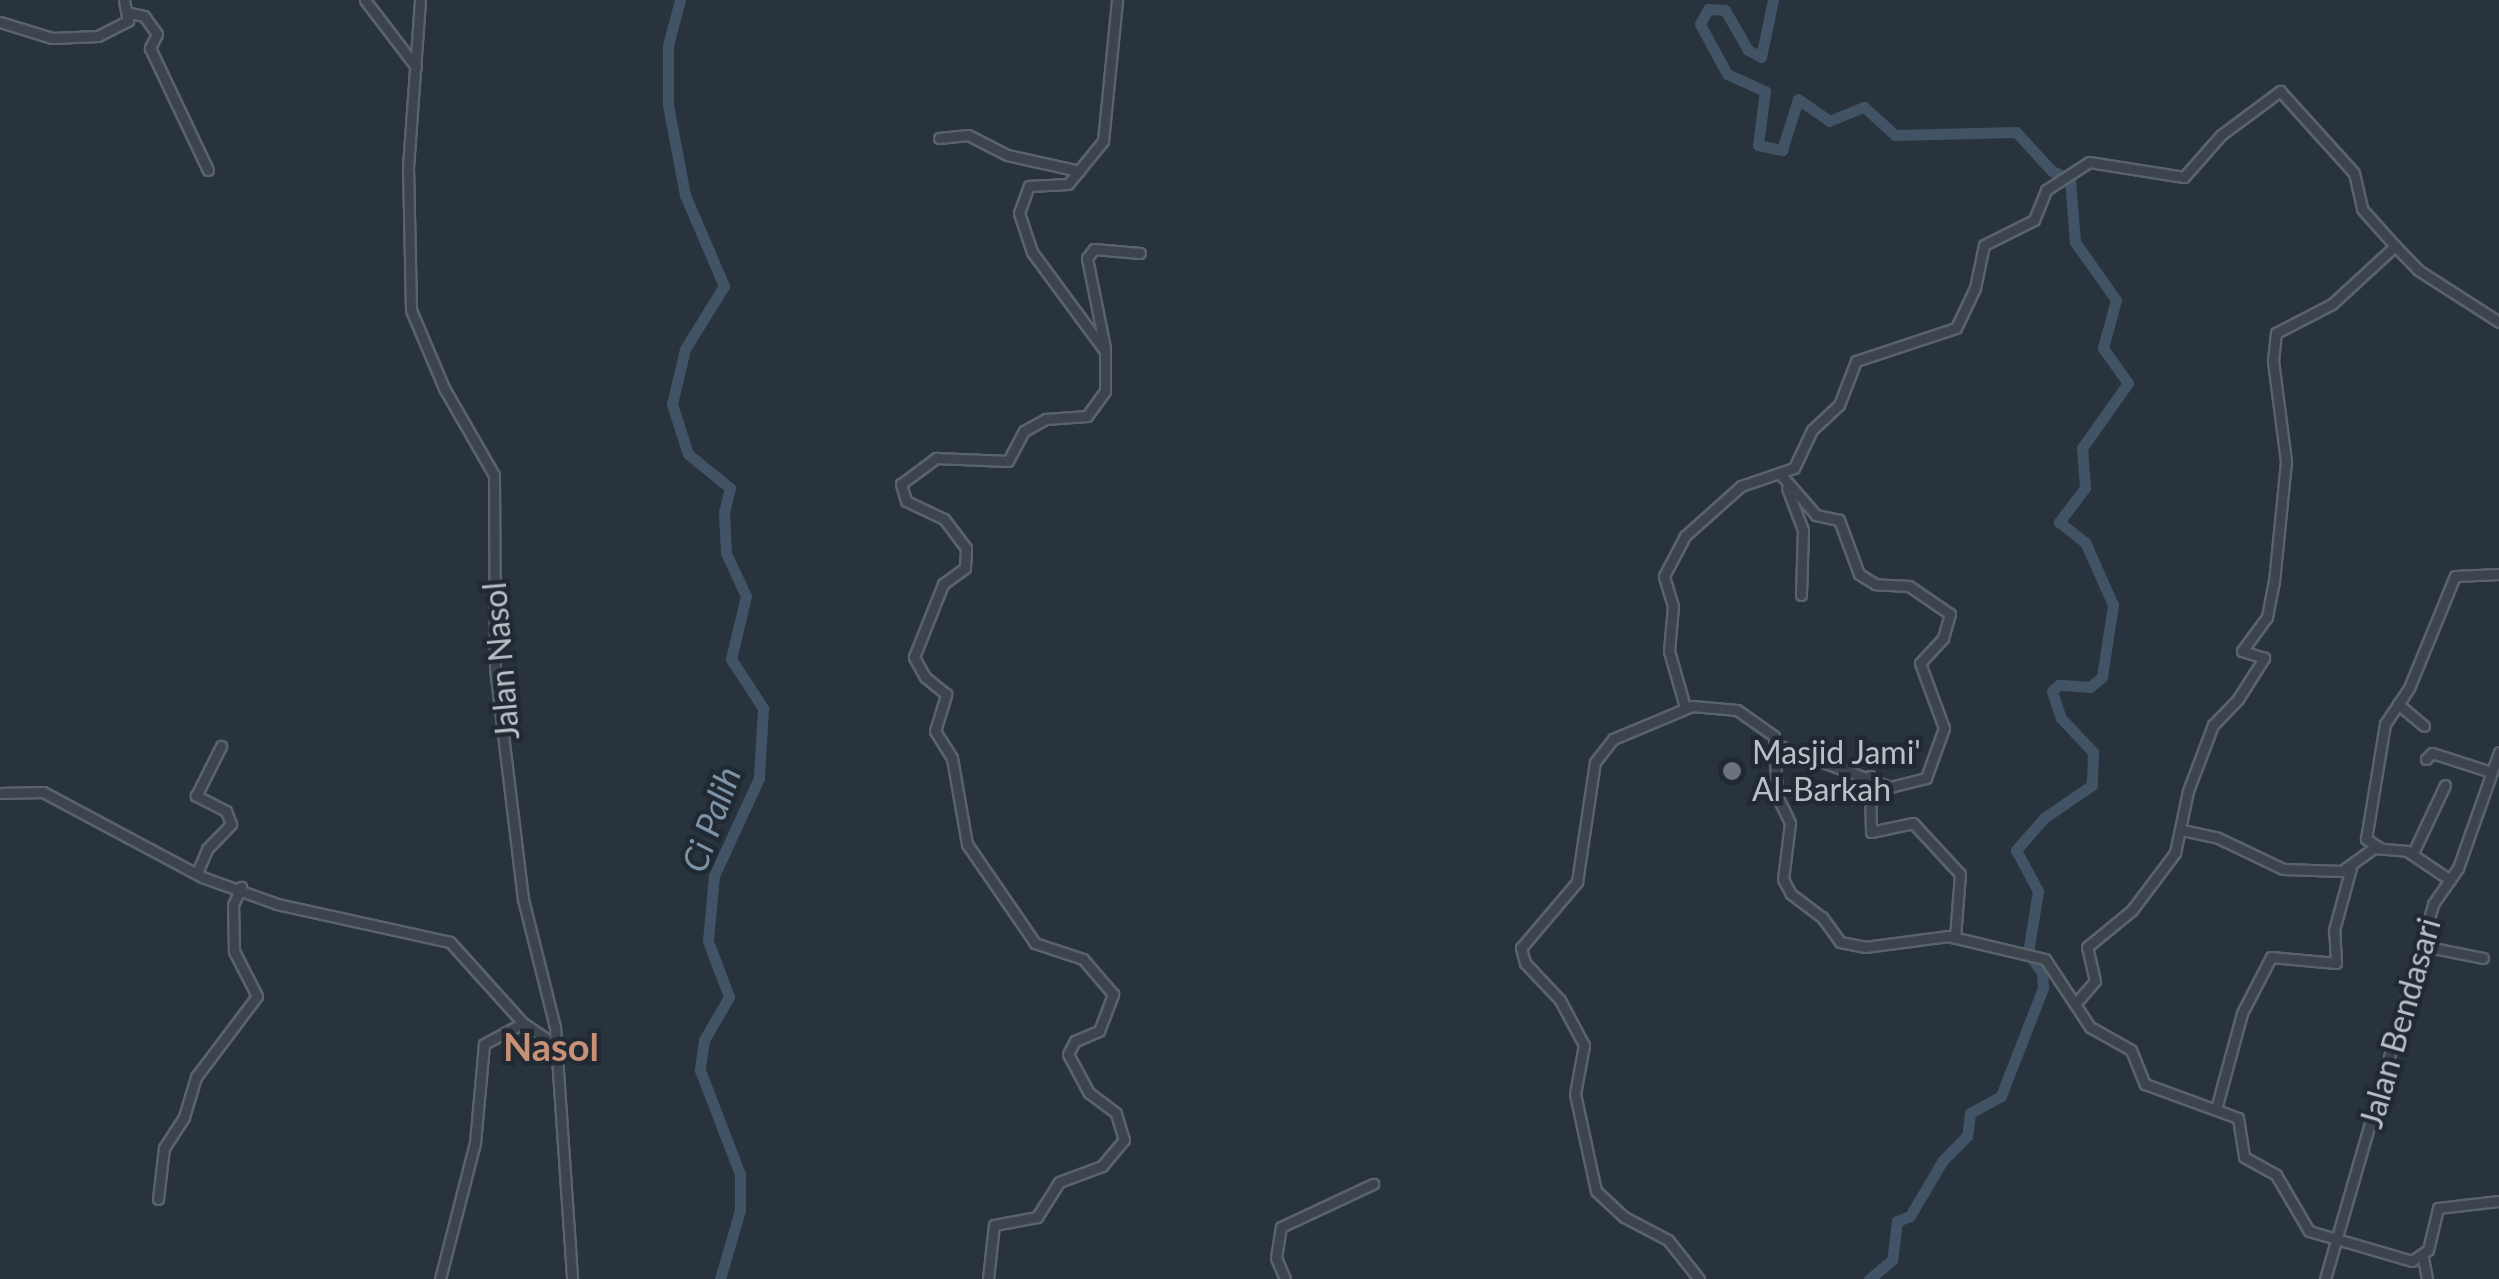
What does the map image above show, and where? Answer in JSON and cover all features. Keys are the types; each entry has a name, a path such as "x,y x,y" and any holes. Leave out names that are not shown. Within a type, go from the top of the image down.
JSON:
{"street":[{"path":"124,0 130,14 149,20 157,34 150,48 208,170"},
{"path":"365,0 416,67"},
{"name":"Jalan Nasol","path":"420,0 408,166 411,310 444,388 494,475 495,668 524,899 556,1045 572,1279"},
{"path":"1105,351 1034,256 1019,216 1029,186 1062,187 1079,171 1105,131 1117,0"},
{"path":"0,22 45,37 83,38 122,27 130,14"},
{"path":"1685,708 1668,638 1673,606 1664,574 1687,533 1746,483 1762,475 1782,476 1797,465 1812,430 1839,405 1856,360 1956,328 1975,288 1984,246 2034,220 2043,192 2096,160 2164,178 2184,177 2221,135 2280,91 2354,173 2360,206 2394,246 2418,270 2499,322"},
{"path":"939,138 968,135 1012,157 1079,171"},
{"path":"2076,1004 2096,981 2088,947 2132,910 2172,857 2182,830 2188,791 2212,724 2238,700 2264,658 2242,651 2266,618 2274,582 2286,450 2274,361 2276,334 2332,304 2394,246"},
{"path":"988,1279 994,1225 1037,1216 1059,1182 1102,1166 1124,1140 1116,1113 1089,1092 1068,1054 1075,1041 1098,1032 1113,994 1083,960 1035,943 967,844 952,758 935,731 946,694 925,677 914,657 943,584 965,568 966,548 944,519 906,501 901,484 941,457 1008,461 1021,434 1041,422 1087,416 1105,391 1105,351 1087,258 1094,249 1140,252"},
{"path":"1782,476 1803,530 1801,595"},
{"path":"1699,1279 1684,1254 1596,1192 1575,1094 1585,1057 1582,1040 1560,1000 1521,953 1526,937 1577,882 1594,762 1613,739 1685,708 1737,710 1777,745 1835,770 1870,776 1895,787 1929,774 1944,728 1920,663 1942,638 1950,614 1909,586 1875,584 1859,574 1840,520 1816,515 1782,476"},
{"path":"2450,880 2413,853 2380,848 2366,840 2385,724 2398,704 2455,576 2499,574"},
{"path":"2398,704 2424,726"},
{"path":"1777,745 1777,796 1790,824 1782,874 1791,894 1843,943 1955,938 2047,961 2090,1027 2131,1050 2145,1084 2239,1119 2242,1154 2276,1175 2304,1226 2338,1244 2423,1258"},
{"path":"197,873 207,849 232,822 226,812 196,796 221,746"},
{"name":"Jalan Bendasari","path":"2325,1279 2433,904 2450,880 2499,752"},
{"path":"2426,759 2432,753 2491,772"},
{"path":"1870,776 1871,832 1900,820 1913,823 1960,874 1955,938"},
{"path":"2413,853 2444,785"},
{"path":"0,793 43,792 197,873 314,916 450,942 523,1023 556,1045"},
{"path":"2182,830 2216,838 2282,869 2350,868 2380,848"},
{"path":"2216,1109 2242,1014 2271,957 2336,963 2334,930 2350,868"},
{"path":"158,1199 164,1148 185,1115 196,1078 258,996 234,951 233,906 241,886"},
{"path":"2423,946 2483,958"},
{"path":"440,1279 475,1144 484,1044 523,1023"},
{"path":"1285,1279 1276,1258 1281,1228 1373,1184"},
{"path":"2427,1279 2423,1258 2438,1208 2499,1200"}],"waterway":[{"name":"Ci Palih","path":"680,0 668,45 668,105 685,195 724,286 685,349 672,404 688,454 730,488 724,512 726,553 746,596 731,659 763,708 759,778 714,876 708,941 729,997 704,1040 700,1070 740,1174 740,1210 720,1279"},
{"path":"1773,0 1761,57 1748,50 1725,10 1708,9 1700,24 1727,74 1765,91 1758,145 1782,150 1798,99 1829,121 1864,107 1895,135 2016,132 2052,171 2070,179 2075,242 2116,300 2103,348 2128,383 2082,448 2085,488 2059,522 2085,542 2113,605 2102,677 2090,687 2059,685 2052,691 2061,718 2093,752 2092,785 2044,818 2016,850 2038,891 2028,953 2042,972 2043,988 2001,1096 1970,1113 1967,1136 1943,1160 1910,1216 1897,1221 1892,1260 1869,1279"}],"place":[{"name":"Masjid Jami' Al-Barkah","path":"1732,771"}],"district":[{"name":"Nasol","path":"551,1047"}]}
